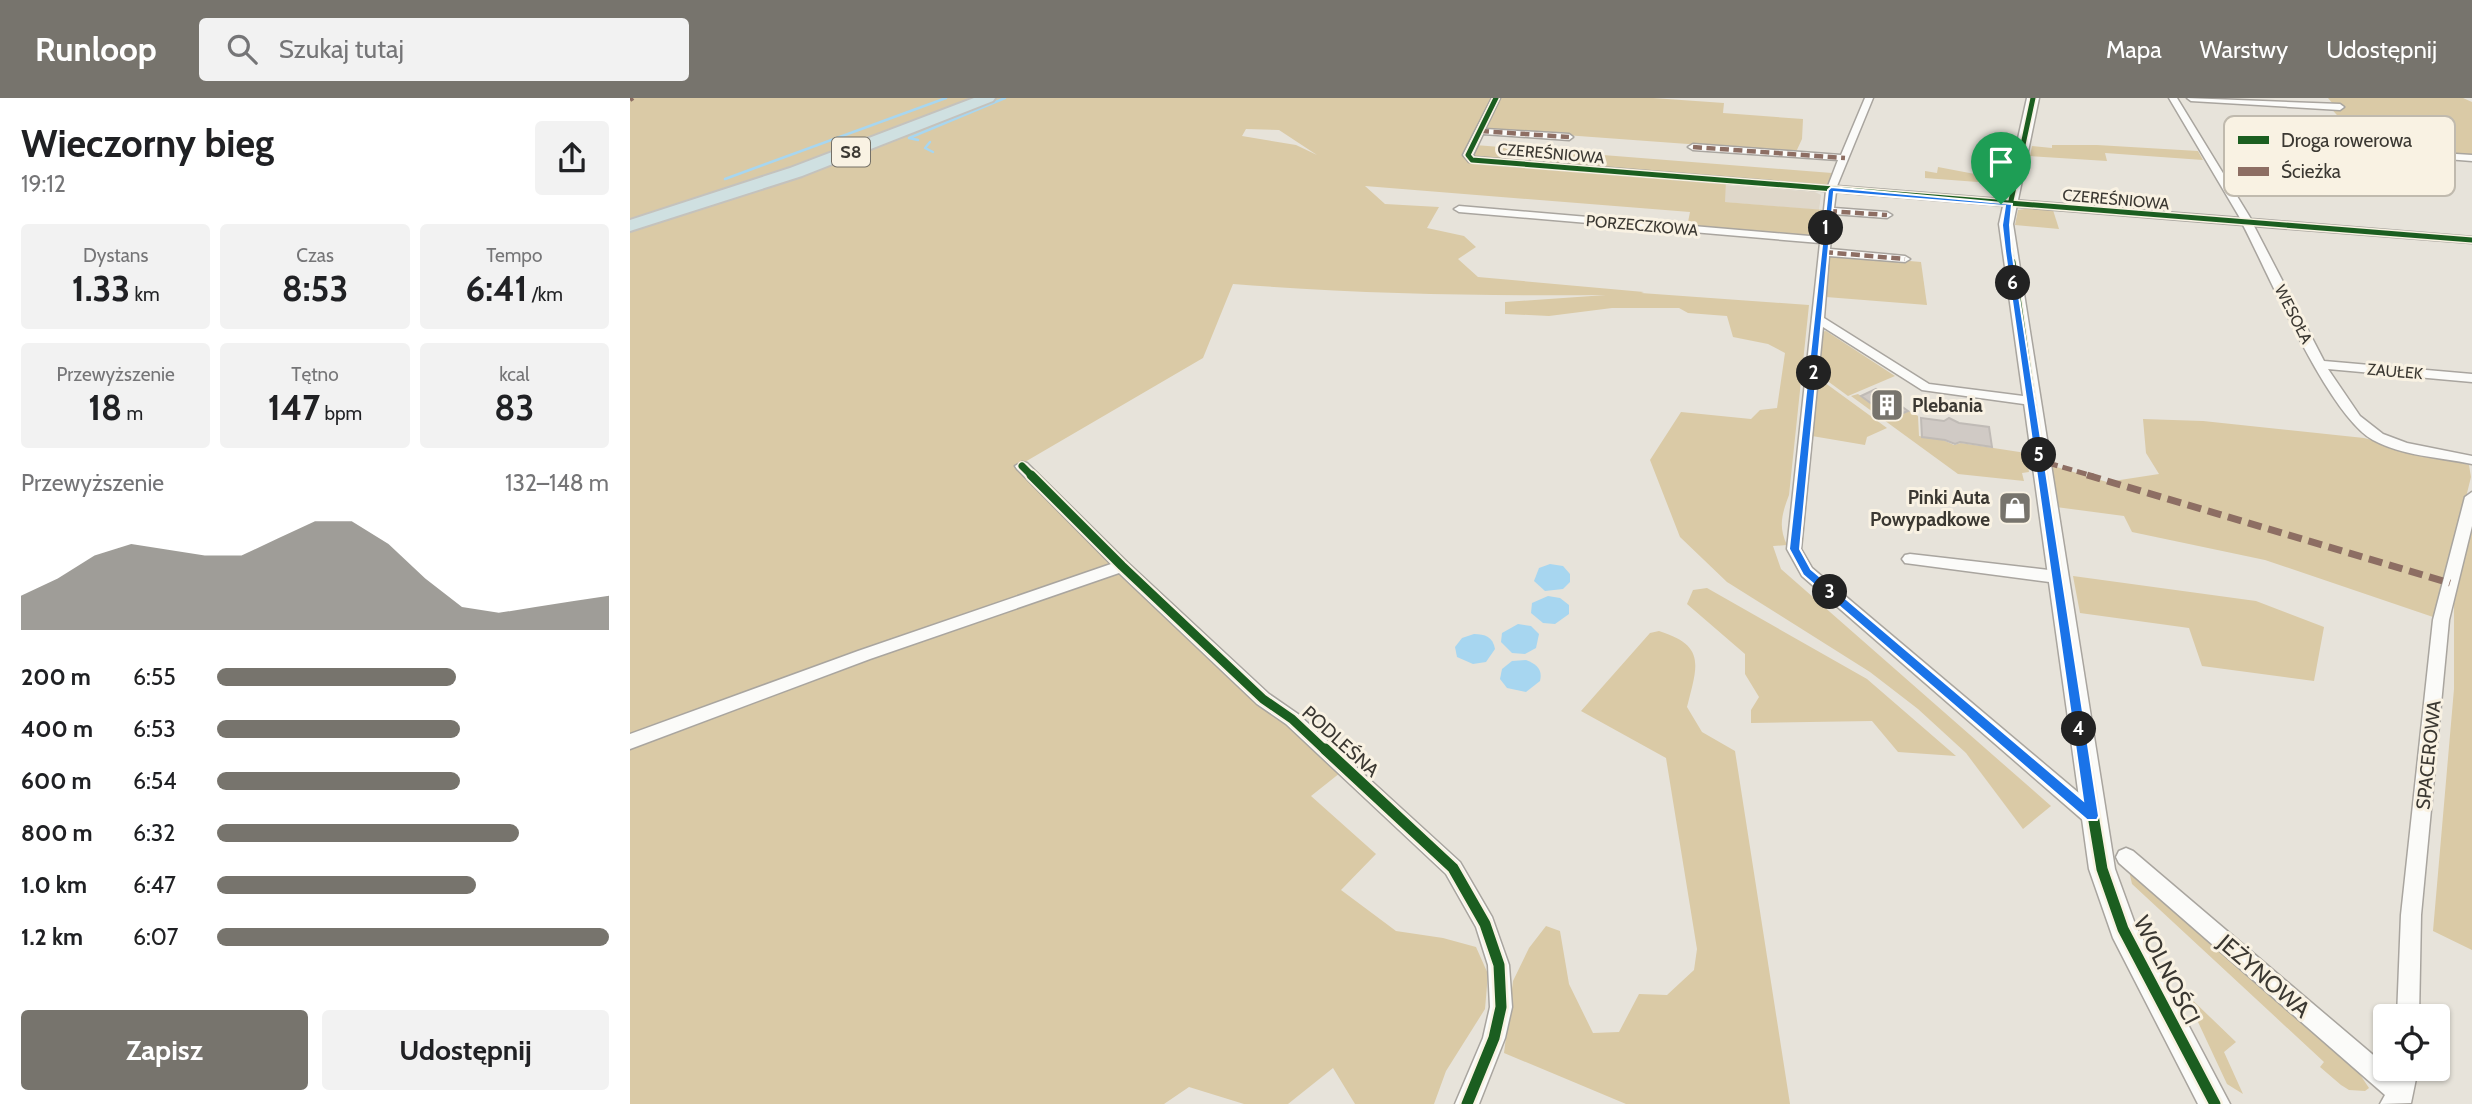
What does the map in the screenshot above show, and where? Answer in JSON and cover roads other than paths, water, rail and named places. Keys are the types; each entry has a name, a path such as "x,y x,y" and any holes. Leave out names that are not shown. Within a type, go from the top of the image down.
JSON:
{"highway":[{"name":"S8","path":"630,216 789,164 963,98"},
{"name":"S8","path":"630,226 808,168 988,98"}],"street":[{"path":"1496,98 1480,131 1569,137"},
{"path":"1869,98 1831,190 1794,549 1807,572 2092,816"},
{"name":"WOLNOŚCI","path":"2033,98 2006,225 2098,849 2102,869 2123,929 2216,1104"},
{"name":"WESOŁA","path":"2173,98 2224,182"},
{"path":"2191,98 2340,107"},
{"name":"CZEREŚNIOWA","path":"1480,131 1468,155 1472,160 2472,240"},
{"path":"1693,147 1845,158"},
{"path":"1718,160 1720,149"},
{"path":"1775,165 1776,153"},
{"path":"1830,169 1833,157"},
{"name":"WESOŁA","path":"2232,196 2327,378 2338,388 2354,416 2366,430 2395,444 2472,460"},
{"name":"PORZECZKOWA","path":"1460,209 1825,240"},
{"path":"1828,211 1887,215"},
{"path":"1824,252 1905,259"},
{"path":"1819,320 1926,387 2031,401"},
{"name":"ZAUŁEK","path":"2319,364 2472,378"},
{"name":"PODLEŚNA","path":"1022,466 1122,566 1264,699 1292,719 1453,867 1469,891 1492,938 1501,983 1497,1028 1466,1104"},
{"name":"SPACEROWA","path":"2408,1004 2411,915 2441,620 2472,497"},
{"path":"1910,559 2057,577"},
{"path":"630,742 864,655 1122,566"},
{"name":"JEŻYNOWA","path":"2126,857 2398,1099"},
{"path":"2398,1099 2403,1081"}],"water":[{"path":"1550,564 1563,566 1570,574 1570,582 1563,589 1545,591 1534,581 1539,568"},
{"path":"1548,596 1560,598 1569,605 1569,614 1555,624 1543,623 1531,613 1532,603"},
{"path":"1518,624 1531,626 1539,634 1536,648 1525,654 1512,653 1501,642 1502,633"},
{"path":"1474,634 1488,637 1494,645 1495,649 1486,662 1473,664 1457,657 1455,647 1462,638"},
{"path":"1526,660 1538,668 1540,681 1526,692 1507,688 1500,679 1502,669 1512,661"}],"waterway":[{"path":"725,179 946,98"},
{"path":"918,140 909,138 1005,98"},
{"path":"930,142 925,148 933,152"}],"place":[{"name":"Plebania","path":"1887,405"},
{"name":"Pinki Auta Powypadkowe","path":"2015,508"}]}
